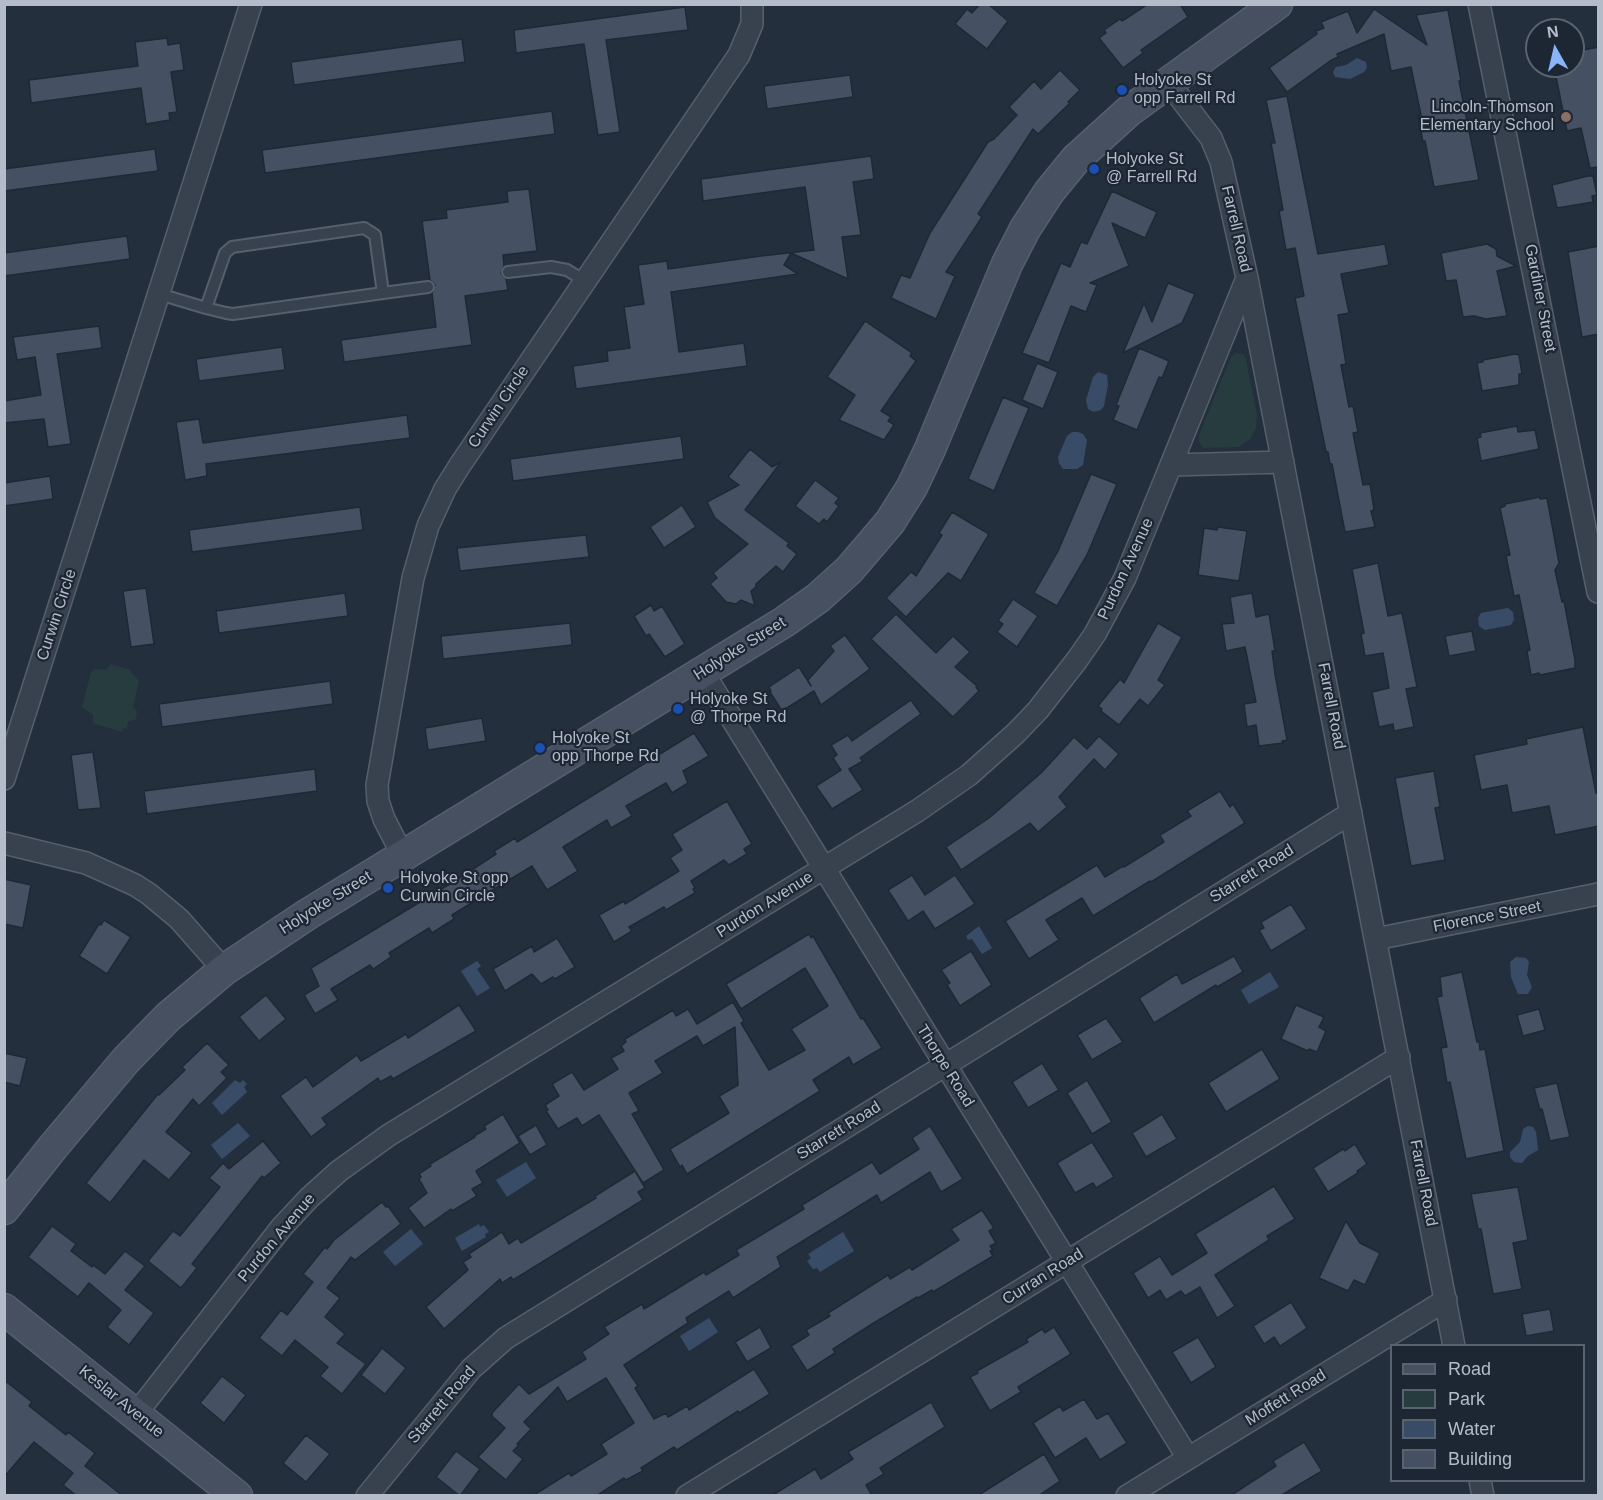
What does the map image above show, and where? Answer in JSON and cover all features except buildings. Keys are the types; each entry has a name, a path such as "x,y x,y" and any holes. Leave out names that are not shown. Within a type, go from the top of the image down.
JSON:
{"main road":[{"name":"Holyoke Street","path":"4,1209 126,1060 168,1017 224,970 275,935 784,622 818,598 849,570 877,539 901,505 922,468 995,291 1017,244 1035,212 1061,177 1091,145 1129,111 1277,4"},
{"name":"Keslar Avenue","path":"4,1309 237,1496"}],"street":[{"name":"Curwin Circle","path":"4,779 250,4"},
{"name":"Curwin Circle","path":"403,856 384,819 378,801 377,784 413,578 423,538 452,477 739,55 752,24 752,4"},
{"name":"Gardiner Street","path":"1479,4 1599,592"},
{"name":"Farrell Road","path":"1168,82 1208,134 1221,162 1247,278 1454,1344"},
{"name":"Purdon Avenue","path":"136,1414 281,1228 339,1171 389,1135 944,794 993,754 1038,710 1077,660 1111,606 1138,550 1247,278"},
{"path":"1172,465 1283,462"},
{"name":"Thorpe Road","path":"703,672 1188,1458"},
{"name":"Starrett Road","path":"368,1496 471,1369 506,1338 1351,813"},
{"path":"4,843 86,863 135,885 155,898 178,919 224,970"},
{"name":"Florence Street","path":"1376,939 1599,894"},
{"name":"Curran Road","path":"687,1496 1398,1057"},
{"name":"Moffett Road","path":"1127,1496 1446,1300"}],"lane":[{"path":"206,308 225,253 232,247 364,228 376,237 383,293"},
{"path":"508,272 551,267 567,270 585,281"},
{"path":"159,294 233,314 428,287"}],"green space":[{"path":"1236,353 1243,354 1246,359 1257,415 1256,428 1250,439 1239,447 1203,448 1199,442 1199,435 1231,357"},
{"path":"111,664 130,670 139,681 133,707 137,711 136,719 128,722 127,729 123,728 122,732 93,723 93,715 82,707 91,672 95,669 106,670"}],"water":[{"path":"1357,58 1366,62 1367,68 1364,72 1350,79 1335,77 1333,72 1336,67 1346,65"},
{"path":"1098,372 1107,375 1108,385 1104,406 1101,410 1094,412 1088,409 1086,400 1093,377"},
{"path":"1072,432 1083,434 1087,440 1083,465 1077,469 1063,469 1058,457 1067,436"},
{"path":"1508,608 1513,612 1514,620 1511,625 1485,630 1479,626 1478,618 1481,613"},
{"path":"979,926 992,948 982,954 972,939 968,940 966,936"},
{"path":"1516,957 1526,958 1529,962 1527,975 1532,987 1528,994 1518,994 1511,977 1510,962"},
{"path":"477,961 481,966 477,969 490,988 477,996 461,971"},
{"path":"1270,972 1279,987 1249,1004 1241,990"},
{"path":"235,1080 240,1083 243,1080 247,1084 244,1087 247,1092 222,1115 212,1103"},
{"path":"238,1123 250,1136 222,1159 211,1145"},
{"path":"1528,1126 1533,1127 1536,1132 1538,1150 1522,1163 1514,1162 1510,1157 1510,1152 1520,1142 1523,1129"},
{"path":"526,1162 536,1178 507,1197 496,1180"},
{"path":"479,1224 480,1227 484,1225 489,1232 485,1234 486,1237 462,1251 455,1238"},
{"path":"411,1229 423,1244 395,1266 383,1252"},
{"path":"843,1232 854,1251 820,1272 817,1268 813,1269 807,1261 811,1258 808,1254"},
{"path":"709,1318 718,1332 689,1351 680,1336"}],"place":[{"name":"Holyoke St opp Farrell Rd","path":"1122,90"},
{"name":"Lincoln-Thomson Elementary School","path":"1566,117"},
{"name":"Holyoke St @ Farrell Rd","path":"1094,169"},
{"name":"Holyoke St @ Thorpe Rd","path":"678,709"},
{"name":"Holyoke St opp Thorpe Rd","path":"540,748"},
{"name":"Holyoke St opp Curwin Circle","path":"388,888"}]}
